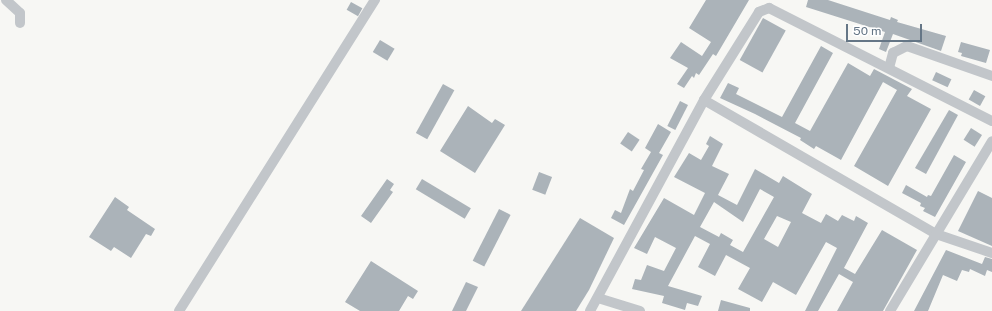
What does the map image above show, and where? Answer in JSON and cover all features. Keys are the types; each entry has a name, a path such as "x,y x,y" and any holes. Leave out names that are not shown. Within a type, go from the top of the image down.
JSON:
{"street":[{"path":"6,0 20,13 20,23"},
{"path":"179,311 375,0"},
{"path":"590,311 704,100 751,22 759,12 769,8 992,121"},
{"path":"890,68 893,53 907,46 992,76"},
{"path":"704,100 936,234 992,253"},
{"path":"890,311 992,141"},
{"path":"598,298 640,311"}],"building":[{"path":"706,0 749,0 716,56 713,54 699,75 696,73 694,78 692,76 684,88 677,84 688,68 670,58 681,42 702,56 711,42 689,28"},
{"path":"808,0 828,0 890,20 891,17 898,20 897,22 946,36 941,51 893,34 886,52 879,49 885,32 806,7"},
{"path":"351,2 362,8 358,16 347,10"},
{"path":"763,18 786,31 762,73 740,60"},
{"path":"380,40 395,49 387,61 373,52"},
{"path":"961,42 990,50 986,63 961,56 962,53 958,52"},
{"path":"821,46 833,53 795,123 810,131 848,63 870,76 874,69 912,89 907,96 931,109 888,186 854,166 897,90 883,82 841,160 816,146 814,149 800,140 801,138 720,98 728,83 739,88 736,94 782,117"},
{"path":"936,72 951,79 948,87 932,80"},
{"path":"443,84 454,90 427,139 416,133"},
{"path":"974,90 985,96 980,106 969,100"},
{"path":"680,101 688,105 675,130 667,126"},
{"path":"468,106 492,123 495,119 505,125 475,173 440,151"},
{"path":"949,110 958,115 926,174 915,168"},
{"path":"658,124 671,132 659,153 663,155 624,225 611,218 615,210 621,213 630,189 633,191 644,170 641,169 651,152 645,148"},
{"path":"971,128 982,135 975,147 964,140"},
{"path":"628,132 640,140 632,151 620,144"},
{"path":"710,136 723,144 712,166 729,174 718,195 737,205 755,169 779,183 783,176 812,194 802,213 821,223 826,214 838,221 842,215 854,221 856,216 868,223 844,268 855,274 882,230 917,250 883,311 837,311 853,282 839,274 818,311 805,311 837,248 826,242 796,295 773,282 762,302 738,289 750,268 726,255 715,276 698,267 710,244 695,236 668,286 702,296 698,306 687,303 685,310 662,303 664,296 632,289 635,279 641,280 647,265 664,271 676,248 655,237 647,254 634,248 664,198 694,215 705,193 674,177 689,153 701,160 709,146 706,144","holes":["760,189 774,197 743,252 730,245 733,240 721,233 719,237 700,227 714,202 743,222","777,216 791,222 778,247 764,239"]},
{"path":"954,155 966,162 935,217 923,211 925,208 920,206 921,203 902,193 906,185 927,197 928,195 931,196"},
{"path":"539,172 552,177 545,195 532,190"},
{"path":"387,179 394,184 390,190 393,192 371,223 361,216"},
{"path":"422,179 471,208 465,219 416,189"},
{"path":"978,191 992,198 992,246 958,231"},
{"path":"115,197 129,207 127,210 155,229 151,236 146,234 131,258 114,247 111,251 89,237"},
{"path":"499,209 511,215 484,267 473,261"},
{"path":"580,218 614,238 589,290 576,311 521,311"},
{"path":"946,250 982,264 985,257 992,259 992,272 987,270 985,276 970,269 969,272 962,270 957,281 943,275 928,311 914,311"},
{"path":"371,261 418,291 413,299 408,296 399,311 360,311 345,302"},
{"path":"466,282 478,287 466,311 452,311"},
{"path":"721,300 750,308 750,311 718,311"}]}
